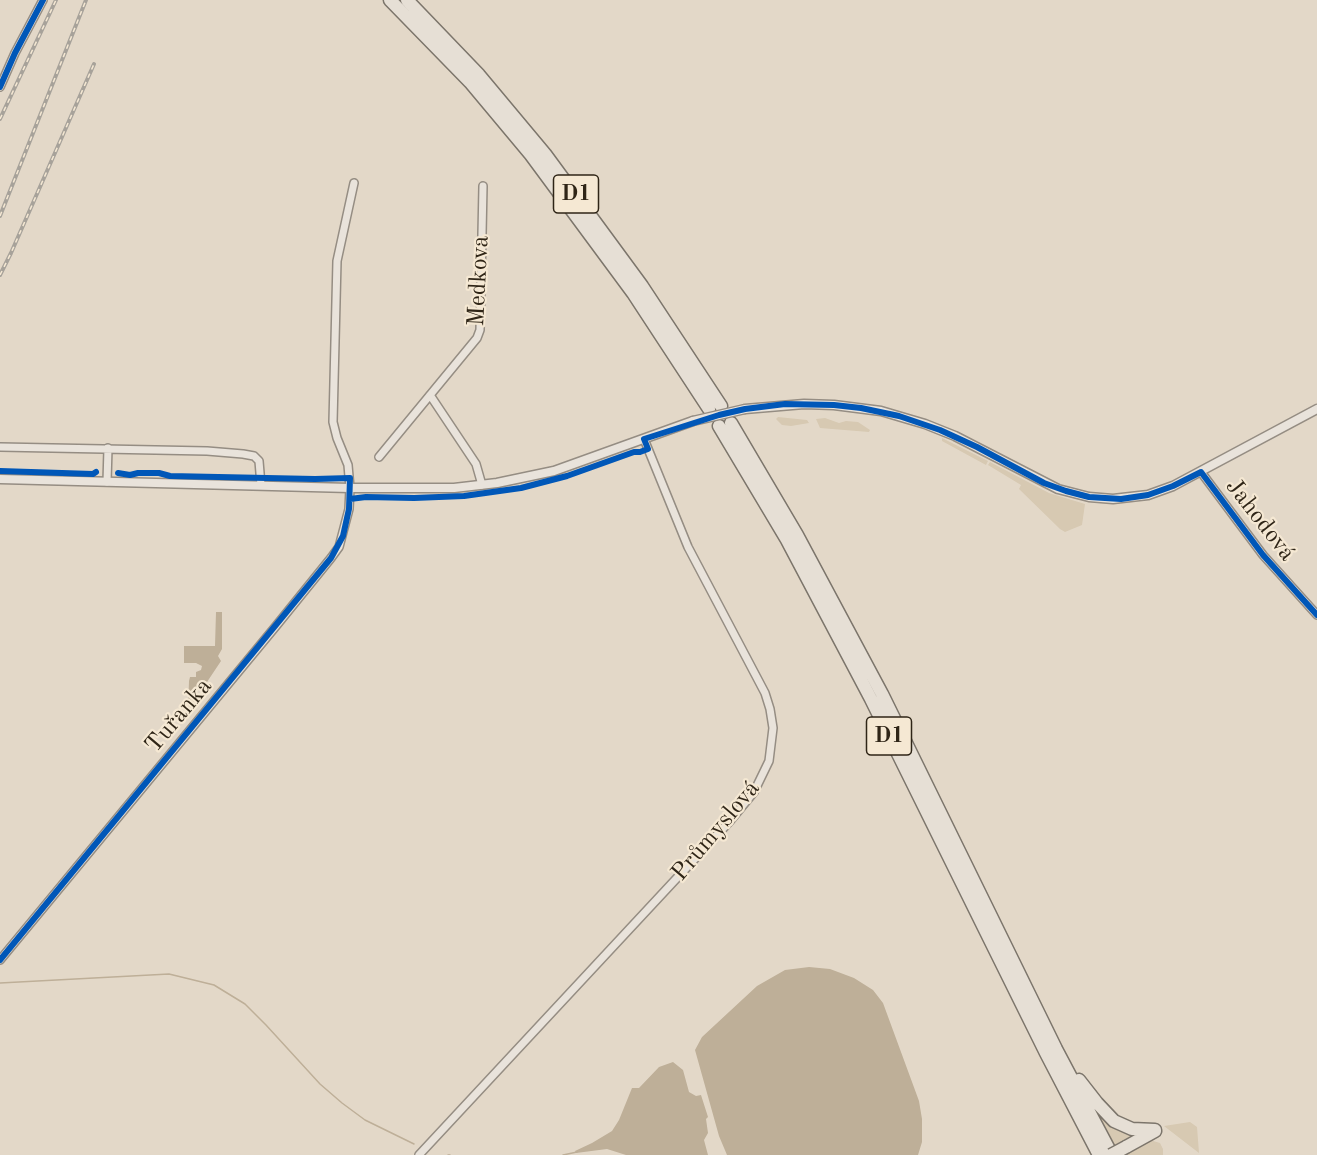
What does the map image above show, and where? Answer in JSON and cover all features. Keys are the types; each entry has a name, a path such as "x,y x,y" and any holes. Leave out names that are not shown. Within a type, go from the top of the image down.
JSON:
{"highway":[{"name":"D1","path":"390,0 470,82 531,154 715,408 642,286 552,162 479,75 407,0"},
{"name":"D1","path":"1096,1152 871,699 725,424 802,544 882,694 1025,987 1111,1155"},
{"path":"1025,987 1045,1015 1076,1076 1109,1117 1131,1129 1155,1130 1111,1155"}],"street":[{"path":"0,87 43,0"},
{"name":"Tuřanka","path":"0,960 331,558 343,536 349,509 350,488 348,465 336,438 333,422 337,261 354,183"},
{"name":"Medkova","path":"379,457 477,338 480,330 483,186"},
{"path":"430,395 476,465 482,485"},
{"path":"0,479 441,489 482,485 554,471 693,421 744,409 785,404 834,405 899,416 955,436 1058,489 1089,497 1113,499 1148,495 1173,486 1317,409"},
{"name":"Průmyslová","path":"420,1154 737,813 754,792 767,767 773,728 765,693 692,555 644,439"},
{"path":"0,447 207,451 250,455 259,461 261,485"},
{"path":"106,482 108,448"},
{"name":"Jahodová","path":"1201,472 1263,555 1317,615"}],"shaded area":[{"path":"778,417 807,420 809,423 782,425 776,419"},
{"path":"825,418 839,423 858,422 870,430 869,432 820,428 816,419"},
{"path":"942,438 988,461 986,465 942,441"},
{"path":"990,462 1049,493 1085,504 1082,525 1065,532 1060,529 1019,489 1021,485 988,465"},
{"path":"216,612 222,612 222,649 218,656 221,661 205,685 201,685 196,691 198,696 188,713 184,715 184,708 188,708 190,677 196,677 196,672 201,670 202,666 196,663 184,663 184,646 215,646"},
{"path":"809,967 830,969 854,978 873,990 883,1003 919,1101 922,1142 918,1155 727,1155 719,1136 695,1050 702,1037 757,986 785,970"},
{"path":"673,1062 683,1070 689,1092 696,1096 701,1095 708,1117 706,1119 708,1133 704,1140 708,1155 626,1155 607,1149 576,1153 575,1151 612,1131 632,1088 639,1088 659,1067"},
{"path":"1089,1100 1110,1125 1126,1132 1141,1133 1114,1147"},
{"path":"1190,1122 1197,1127 1199,1153 1164,1126"},
{"path":"1150,1140 1160,1143 1163,1155 1123,1155"}],"waterway":[{"path":"0,983 169,974 214,985 245,1004 320,1084 342,1103 365,1120 414,1144"},
{"path":"563,1155 577,1152"}],"railway":[{"path":"0,119 56,0"},
{"path":"0,216 86,0"},
{"path":"0,275 94,64"}],"cycle path":[{"path":"0,87 43,0"},
{"path":"350,499 464,496 521,488 567,476 634,452 640,452 648,449 644,439 745,409 785,404 861,408 899,416 940,430 1044,483 1089,497 1121,499 1148,495 1201,472 1263,555 1317,615"},
{"path":"0,471 93,474 96,472"},
{"path":"0,960 331,558 343,536 349,509 350,478 170,476 159,473 130,475 118,473"}]}
